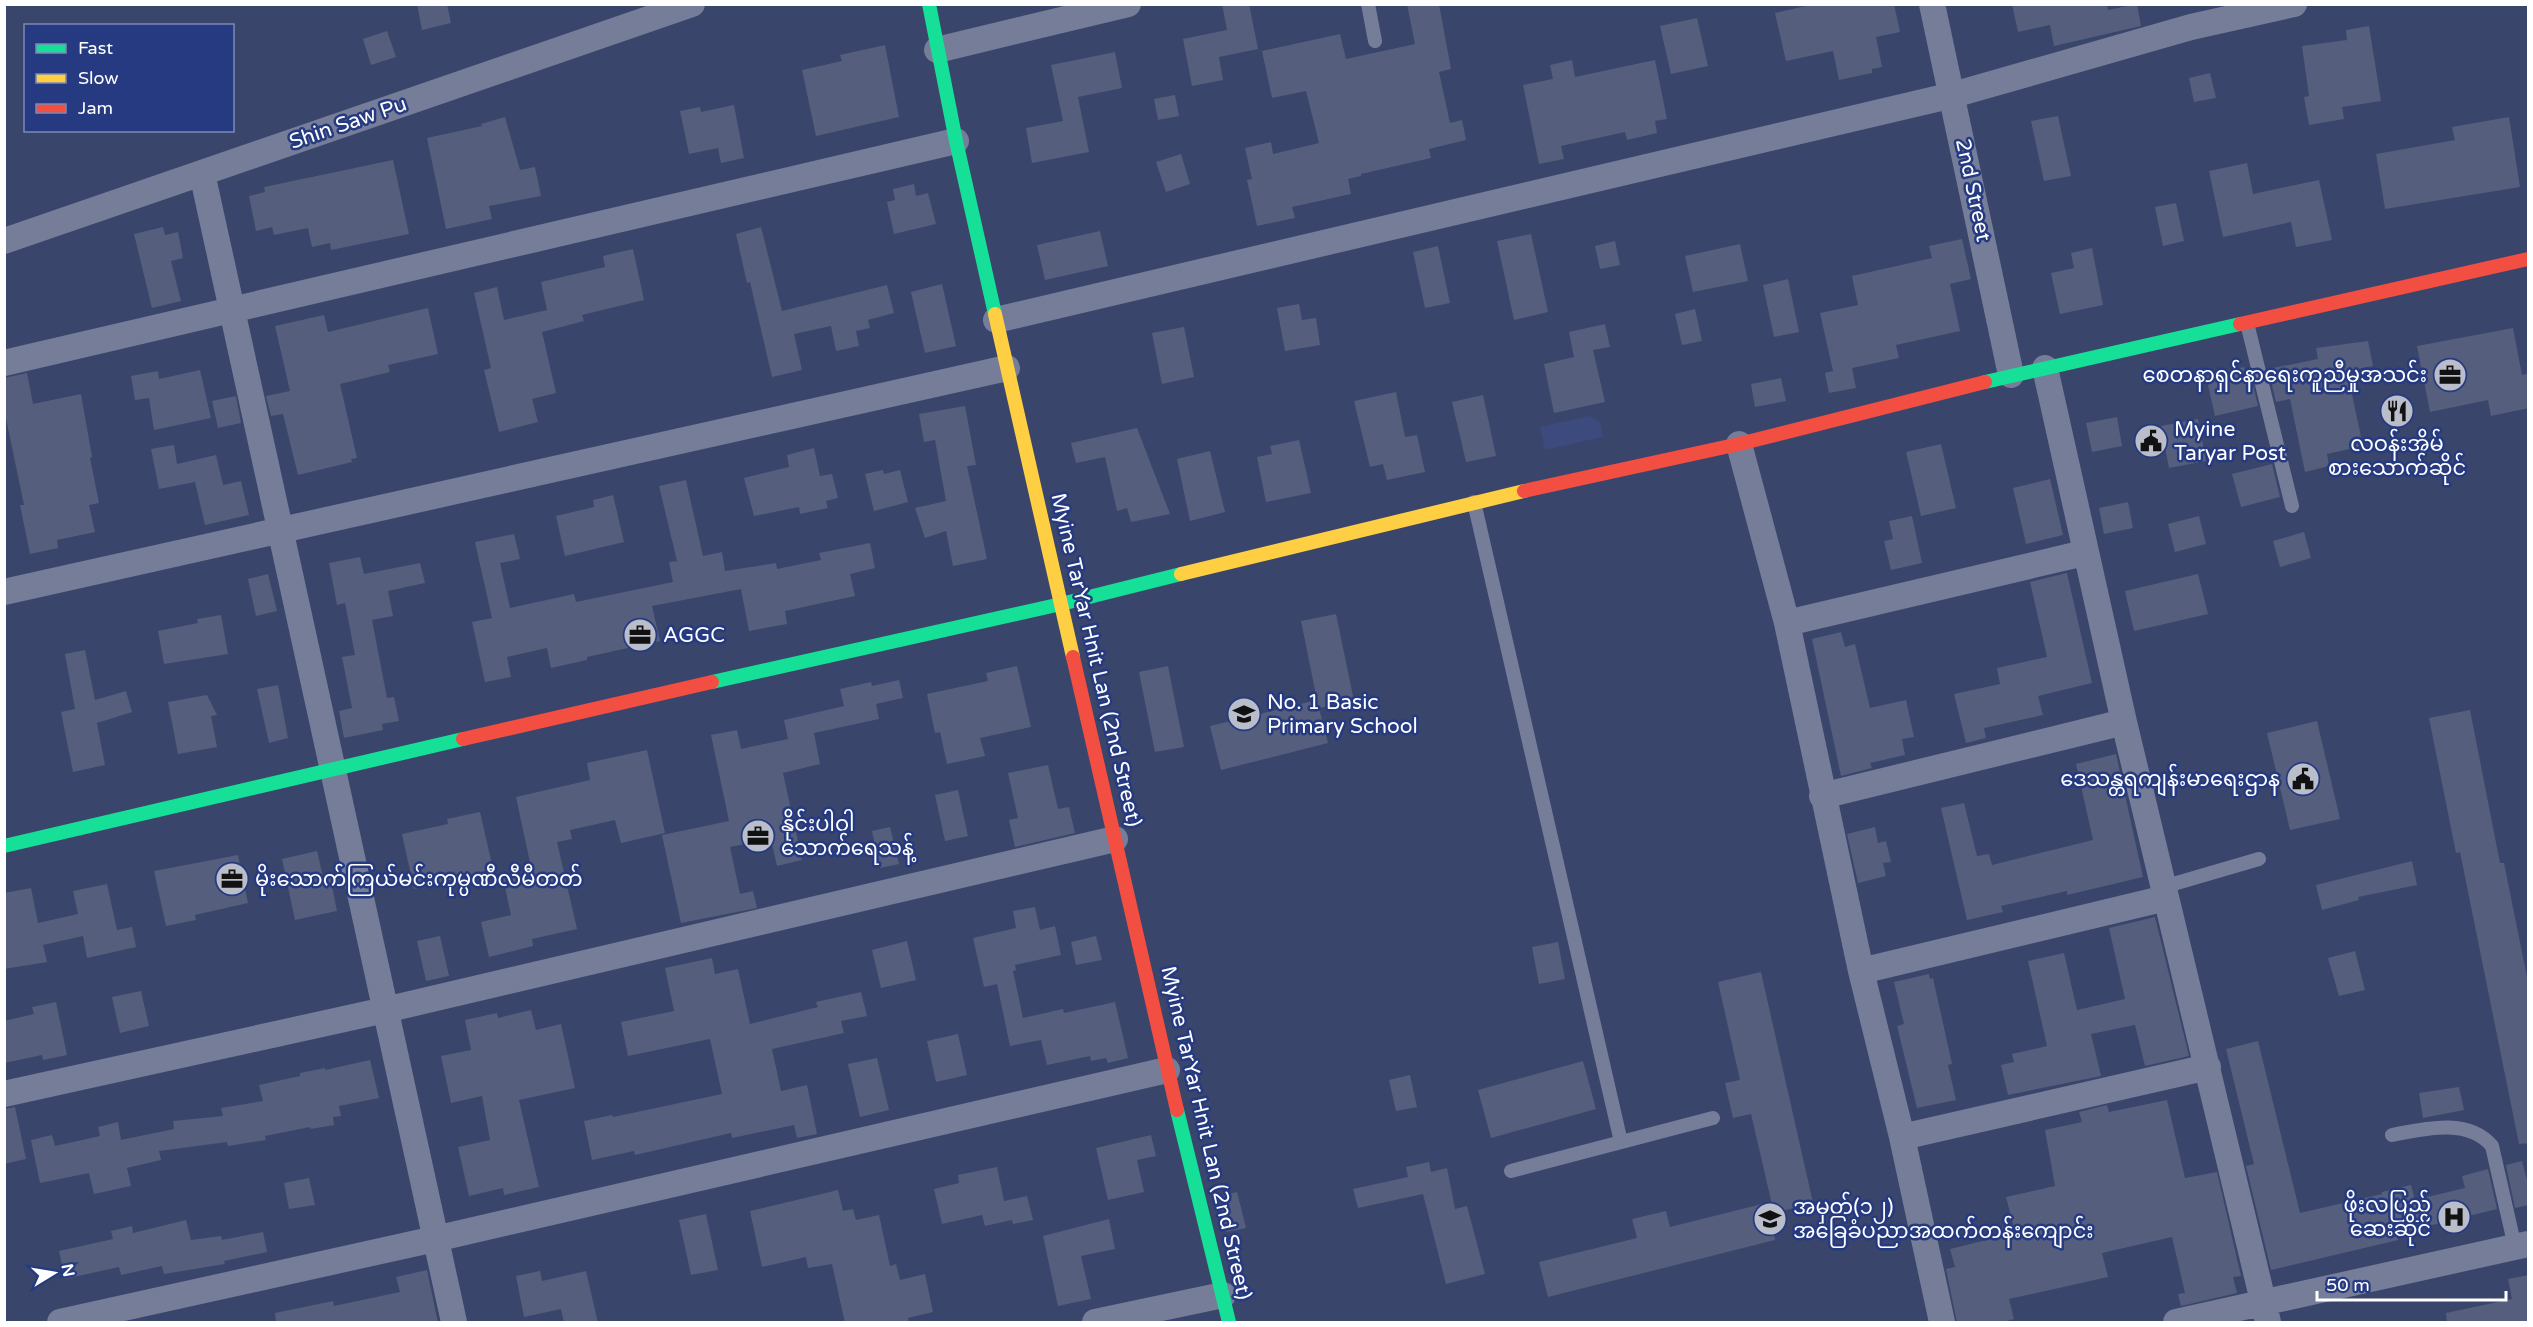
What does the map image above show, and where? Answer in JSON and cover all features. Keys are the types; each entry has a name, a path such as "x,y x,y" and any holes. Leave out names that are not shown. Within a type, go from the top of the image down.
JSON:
{"street":[{"name":"Shin Saw Pu","path":"4,241 692,4"},
{"name":"Myine TarYar Hnit Lan (2nd Street)","path":"929,4 956,141 996,320 1167,1070 1229,1323"},
{"path":"938,50 1128,4"},
{"name":"2nd Street","path":"1932,4 2011,375"},
{"path":"996,320 1953,95 2191,27 2294,4"},
{"path":"4,363 231,308 956,141"},
{"path":"202,173 454,1323"},
{"path":"4,846 332,768 1061,604 1474,502 1739,444 2011,375 2529,259"},
{"path":"4,592 1007,368"},
{"path":"2045,368 2084,553 2266,1313"},
{"path":"1739,444 1787,623 1822,796 1861,971 1902,1137 1942,1323"},
{"path":"1787,623 2084,553"},
{"path":"1822,796 2124,722"},
{"path":"4,1094 385,1010 1115,838"},
{"path":"1861,971 2164,892"},
{"path":"1902,1137 2208,1067"},
{"path":"60,1323 1167,1070"},
{"path":"2176,1323 2266,1313 2522,1245"},
{"path":"1095,1323 1223,1295"}],"lane":[{"path":"1368,4 1375,41"},
{"path":"2247,323 2292,506"},
{"path":"1474,502 1622,1142"},
{"path":"2164,892 2259,859"},
{"path":"1511,1171 1713,1118"},
{"path":"2392,1135 2428,1128 2448,1127 2466,1130 2486,1138 2492,1146 2522,1245"}],"water":[{"path":"1590,416 1600,422 1603,437 1545,450 1540,427"}],"building":[{"path":"417,4 447,4 451,23 422,30"},
{"path":"1222,4 1249,4 1258,49 1219,57 1223,80 1192,86 1183,39 1227,30"},
{"path":"1407,4 1439,4 1451,69 1439,72 1450,123 1462,120 1466,140 1429,149 1431,158 1348,179 1351,194 1292,207 1295,218 1257,226 1247,180 1252,179 1245,148 1271,142 1273,154 1319,143 1306,91 1272,98 1262,51 1340,34 1346,59 1415,44"},
{"path":"1815,4 1894,4 1900,32 1876,37 1882,67 1872,69 1872,73 1839,80 1833,51 1786,61 1775,13"},
{"path":"2012,4 2107,4 2108,10 2137,4 2141,26 2054,46 2050,25 2018,32"},
{"path":"1697,18 1708,66 1671,74 1660,26"},
{"path":"2369,26 2381,101 2342,107 2344,119 2309,125 2304,97 2309,96 2302,46 2347,40 2346,30"},
{"path":"387,31 396,57 371,65 363,39"},
{"path":"885,45 899,117 816,136 802,70 842,61 840,55"},
{"path":"1115,52 1122,88 1078,97 1089,152 1032,163 1026,128 1063,121 1051,65"},
{"path":"1572,60 1575,77 1655,60 1667,119 1655,121 1657,133 1627,140 1625,132 1561,146 1564,159 1539,164 1523,85 1553,79 1550,65"},
{"path":"2210,73 2216,98 2194,102 2189,78"},
{"path":"1175,95 1179,116 1158,120 1154,99"},
{"path":"734,105 744,158 721,163 718,148 689,154 680,111 700,107 701,112"},
{"path":"2058,116 2071,176 2044,181 2031,121"},
{"path":"505,117 520,170 535,167 541,196 489,206 492,219 446,229 427,138 482,126 481,124"},
{"path":"2509,117 2520,187 2385,209 2376,154 2455,140 2452,127"},
{"path":"1181,154 1190,184 1166,192 1156,162"},
{"path":"393,160 409,234 331,250 330,243 312,247 308,228 274,235 272,227 256,231 249,196 265,192 264,187"},
{"path":"2247,163 2253,194 2319,180 2332,240 2296,247 2291,222 2223,237 2209,171"},
{"path":"914,184 916,196 928,193 936,224 894,234 887,202 895,200 893,189"},
{"path":"2176,203 2184,241 2163,246 2155,207"},
{"path":"163,227 165,235 178,232 183,258 171,261 181,301 152,308 134,234"},
{"path":"761,227 782,311 887,285 894,313 868,320 870,328 856,331 859,346 836,351 831,326 794,334 802,370 772,377 750,282 747,283 736,234"},
{"path":"1100,231 1108,266 1045,280 1037,245"},
{"path":"1531,234 1548,312 1514,320 1497,241"},
{"path":"1962,239 1971,279 1950,284 1960,331 1896,345 1899,358 1852,368 1856,388 1829,393 1825,373 1833,371 1820,313 1858,305 1852,276 1932,258 1929,246"},
{"path":"1615,241 1620,265 1600,269 1595,246"},
{"path":"1740,244 1748,281 1693,292 1685,256"},
{"path":"1438,246 1450,303 1425,308 1413,252"},
{"path":"2092,248 2103,305 2060,314 2051,273 2074,268 2071,253"},
{"path":"633,249 644,300 582,315 584,321 542,332 556,393 532,399 538,422 499,432 484,370 491,368 474,293 497,287 504,320 547,310 541,282 605,267 603,256"},
{"path":"1788,279 1799,332 1774,337 1763,285"},
{"path":"942,284 956,346 925,353 911,292"},
{"path":"1299,304 1302,320 1316,318 1320,345 1285,351 1277,308"},
{"path":"428,308 438,354 388,365 390,372 340,384 357,458 351,459 352,462 298,475 283,414 271,416 266,396 290,391 275,326 324,315 328,332"},
{"path":"1695,309 1702,341 1682,345 1675,314"},
{"path":"1605,324 1610,347 1593,350 1605,402 1554,413 1544,364 1574,357 1569,332"},
{"path":"1184,327 1194,377 1162,384 1152,333"},
{"path":"2513,328 2522,375 2529,373 2529,408 2491,416 2488,400 2430,412 2417,346"},
{"path":"2368,341 2373,366 2347,371 2363,446 2327,454 2329,466 2305,472 2290,399 2276,402 2268,369 2318,359 2316,348"},
{"path":"2244,367 2246,373 2250,373 2258,406 2215,416 2206,376"},
{"path":"200,370 211,418 154,430 149,398 135,400 131,376 158,371 159,379"},
{"path":"27,373 33,404 81,394 99,503 89,505 95,532 57,540 58,548 30,554 20,505 24,505 4,409 4,378"},
{"path":"1781,378 1786,401 1755,407 1751,384"},
{"path":"1396,392 1405,437 1417,435 1425,472 1387,480 1383,464 1370,467 1354,401"},
{"path":"1483,395 1496,456 1466,462 1452,402"},
{"path":"236,396 241,423 218,428 212,401"},
{"path":"965,406 976,465 967,466 987,559 953,566 946,531 925,538 915,508 946,501 935,440 924,442 919,414"},
{"path":"2117,417 2122,446 2092,452 2086,423"},
{"path":"2198,419 2206,461 2169,468 2161,426"},
{"path":"1137,428 1170,514 1131,522 1127,508 1117,511 1105,457 1076,463 1071,443"},
{"path":"1299,440 1311,493 1266,502 1257,457 1272,454 1270,446"},
{"path":"1941,444 1956,508 1921,516 1906,452"},
{"path":"174,445 177,464 216,455 223,485 241,481 249,515 205,525 195,482 159,489 151,449"},
{"path":"814,448 820,476 832,474 838,498 826,501 828,508 800,514 799,507 754,516 744,478 789,467 787,455"},
{"path":"1210,451 1225,512 1190,521 1177,459"},
{"path":"2272,464 2280,497 2241,507 2232,474"},
{"path":"883,470 884,474 900,470 908,502 874,511 865,474"},
{"path":"2050,479 2063,535 2026,544 2013,488"},
{"path":"686,480 703,556 722,552 725,571 776,563 777,569 821,560 819,553 870,543 875,568 850,574 855,596 785,611 787,624 749,631 741,589 652,606 660,641 587,657 587,660 551,668 547,648 507,657 511,677 485,682 472,622 492,618 475,542 514,534 520,559 500,563 510,608 574,594 576,602 673,582 669,562 677,561 659,486"},
{"path":"613,495 624,542 565,556 556,516 594,507 593,500"},
{"path":"2128,502 2133,528 2104,534 2099,508"},
{"path":"1912,516 1922,563 1891,570 1884,541 1893,539 1889,521"},
{"path":"2199,516 2206,544 2175,552 2168,524"},
{"path":"2304,532 2311,558 2280,567 2273,541"},
{"path":"360,557 364,574 420,563 425,583 388,591 393,616 372,620 387,698 394,697 399,721 382,724 383,730 344,738 339,711 352,708 342,657 355,655 345,603 337,605 329,563"},
{"path":"2067,573 2092,683 2038,696 2043,715 1984,728 1986,738 1966,743 1954,694 2000,684 1997,668 2047,657 2030,582"},
{"path":"268,574 277,611 256,616 248,579"},
{"path":"2198,574 2208,614 2134,631 2125,591"},
{"path":"1336,614 1354,701 1319,708 1328,743 1221,770 1210,726 1317,700 1301,621"},
{"path":"221,615 228,654 164,664 158,631 198,623 197,619"},
{"path":"1841,632 1845,647 1855,644 1870,708 1906,700 1914,737 1902,739 1905,755 1870,763 1872,768 1841,776 1812,639"},
{"path":"85,650 95,700 126,691 132,712 97,723 105,765 73,772 61,712 75,709 65,654"},
{"path":"1017,666 1031,727 980,738 985,756 947,764 940,732 935,733 927,694 988,681 986,673"},
{"path":"1168,666 1184,747 1155,752 1139,672"},
{"path":"899,680 903,698 876,704 879,719 814,733 820,764 783,773 802,860 777,866 771,839 730,847 740,894 753,891 757,908 681,923 662,835 729,821 711,735 737,730 741,749 788,739 784,720 844,706 840,689 871,682 872,686"},
{"path":"278,685 288,738 269,743 257,689"},
{"path":"207,695 217,715 211,716 217,747 178,754 168,702"},
{"path":"2470,710 2500,863 2504,863 2529,987 2529,1143 2519,1144 2460,852 2456,853 2429,718"},
{"path":"2317,721 2340,819 2290,830 2267,733"},
{"path":"647,750 665,833 621,843 615,820 570,830 572,839 557,842 577,929 532,939 533,946 489,957 481,922 511,915 503,878 532,872 516,797 590,780 587,763"},
{"path":"2116,754 2143,877 2067,895 2067,891 2001,906 2003,912 1967,920 1941,808 1964,803 1977,856 1989,854 1992,865 2093,840 2076,764"},
{"path":"1048,765 1058,809 1069,807 1075,833 1015,847 1009,820 1018,818 1008,773"},
{"path":"958,790 968,836 945,841 935,795"},
{"path":"480,812 493,869 414,889 402,834 448,824 447,819"},
{"path":"890,827 899,864 880,868 872,831"},
{"path":"1875,827 1878,843 1886,841 1891,862 1883,863 1886,876 1858,883 1847,834"},
{"path":"317,851 323,877 330,876 337,911 295,920 282,859"},
{"path":"238,855 248,903 195,915 196,920 166,926 154,871"},
{"path":"2412,861 2417,885 2358,897 2359,900 2322,910 2316,885"},
{"path":"107,884 117,930 132,927 136,947 87,958 83,936 43,945 47,962 4,969 4,893 31,888 38,923 78,914 73,891"},
{"path":"1035,907 1040,930 1055,926 1061,955 1015,965 1016,970 1013,971 1023,1018 1063,1009 1064,1013 1115,1002 1128,1058 1108,1063 1106,1058 1091,1061 1090,1056 1047,1065 1041,1040 1010,1046 997,984 984,987 973,938 1016,928 1013,911"},
{"path":"2155,917 2189,1056 2145,1066 2135,1025 2091,1034 2101,1076 2008,1095 2001,1065 2014,1062 2012,1054 2047,1046 2028,961 2064,953 2077,1010 2125,999 2109,928"},
{"path":"440,936 449,976 426,981 417,941"},
{"path":"1096,936 1102,960 1076,965 1071,942"},
{"path":"907,941 916,980 881,988 872,950"},
{"path":"1558,942 1565,979 1539,984 1532,947"},
{"path":"2355,951 2365,990 2339,996 2328,958"},
{"path":"712,958 715,974 738,969 750,1024 818,1007 816,1002 861,992 867,1016 841,1021 844,1033 772,1049 781,1091 807,1085 817,1134 797,1138 794,1125 732,1138 731,1133 635,1155 634,1151 592,1160 584,1121 722,1094 710,1039 628,1056 621,1022 674,1011 665,968"},
{"path":"1761,972 1813,1203 1774,1213 1751,1114 1733,1118 1725,1083 1740,1080 1718,982"},
{"path":"1929,974 1930,979 1933,978 1952,1064 1948,1065 1956,1100 1917,1108 1897,1026 1904,1024 1894,982"},
{"path":"141,991 149,1026 120,1033 112,997"},
{"path":"56,1002 67,1055 43,1060 42,1055 4,1063 4,1021 34,1014 32,1007"},
{"path":"531,1010 536,1030 561,1024 575,1088 519,1100 539,1187 504,1195 503,1188 469,1196 458,1147 490,1140 482,1096 451,1103 441,1056 471,1050 465,1020 497,1013 498,1018"},
{"path":"958,1034 967,1075 936,1082 927,1041"},
{"path":"2258,1041 2300,1213 2411,1185 2415,1200 2465,1188 2462,1176 2488,1169 2497,1209 2396,1234 2398,1240 2271,1270 2246,1166 2254,1164 2226,1049"},
{"path":"877,1058 889,1110 860,1117 848,1064"},
{"path":"370,1060 379,1098 339,1106 341,1116 333,1117 334,1125 311,1129 310,1127 265,1136 266,1140 228,1146 227,1142 159,1151 161,1160 127,1168 131,1186 94,1194 89,1173 40,1183 31,1140 52,1135 55,1146 100,1136 98,1127 118,1122 121,1140 174,1129 173,1121 223,1116 221,1108 263,1101 259,1085 300,1076 300,1073"},
{"path":"1583,1061 1596,1109 1491,1138 1478,1090"},
{"path":"1410,1075 1417,1107 1396,1111 1389,1080"},
{"path":"2459,1087 2464,1110 2423,1118 2419,1093"},
{"path":"2167,1100 2185,1178 2217,1172 2241,1276 2233,1277 2237,1293 2181,1306 2178,1294 2185,1293 2172,1237 2102,1253 2108,1277 2009,1299 2014,1319 1999,1323 1957,1323 1946,1269 1955,1267 1950,1249 1999,1237 1997,1228 2013,1224 2006,1197 2055,1186 2045,1130 2082,1122 2079,1112 2107,1105 2109,1112"},
{"path":"15,1107 26,1159 4,1164 4,1109"},
{"path":"1151,1135 1156,1156 1137,1160 1144,1192 1108,1200 1096,1148"},
{"path":"2522,1161 2529,1188 2529,1205 2515,1208 2506,1165"},
{"path":"1429,1162 1431,1172 1447,1168 1455,1209 1467,1206 1485,1274 1446,1284 1423,1194 1358,1208 1353,1189 1408,1177 1406,1167"},
{"path":"997,1167 1004,1201 1027,1196 1033,1220 1013,1224 1012,1220 985,1226 982,1215 942,1224 934,1189 959,1183 958,1175"},
{"path":"309,1178 315,1205 289,1209 284,1183"},
{"path":"838,1190 843,1211 853,1209 856,1220 879,1215 890,1266 896,1264 900,1280 925,1274 933,1312 908,1318 909,1323 845,1323 832,1264 808,1268 806,1257 762,1267 750,1211"},
{"path":"1237,1192 1246,1228 1226,1232 1217,1197"},
{"path":"1766,1203 1775,1240 1548,1297 1539,1262 1637,1238 1632,1219 1666,1211 1670,1227"},
{"path":"706,1214 718,1270 691,1275 679,1220"},
{"path":"1109,1219 1115,1249 1081,1256 1091,1299 1058,1306 1043,1236"},
{"path":"186,1220 191,1240 221,1236 222,1240 263,1232 267,1252 224,1261 225,1264 164,1274 162,1266 121,1275 119,1267 65,1279 59,1251 113,1239 111,1231 132,1226 133,1233"},
{"path":"427,1270 438,1323 276,1323 275,1313 333,1301 334,1306 400,1292 396,1277"},
{"path":"540,1271 542,1281 586,1271 598,1323 564,1323 561,1309 524,1317 516,1276"},
{"path":"2529,1275 2529,1323 2447,1323 2446,1313 2512,1299 2508,1279"}],"traffic: fast":[{"path":"929,4 956,141 995,314"},
{"path":"1985,382 2240,324"},
{"path":"712,682 1061,604 1181,574"},
{"path":"4,846 463,739"},
{"path":"1177,1110 1229,1322"}],"traffic: slow":[{"path":"995,314 1073,657"},
{"path":"1181,574 1524,491"}],"traffic: jam":[{"path":"2240,324 2528,259"},
{"path":"1524,491 1739,444 1985,382"},
{"path":"1073,657 1177,1110"},
{"path":"463,739 712,682"}],"place":[{"name":"စေတနာရှင်နာရေးကူညီမှုအသင်း","path":"2450,375"},
{"name":"လဝန်းအိမ် စားသောက်ဆိုင်","path":"2397,411"},
{"name":"Myine Taryar Post","path":"2151,441"},
{"name":"AGGC","path":"640,635"},
{"name":"No. 1 Basic Primary School","path":"1244,714"},
{"name":"ဒေသန္တရကျန်းမာရေးဌာန","path":"2303,779"},
{"name":"နိုင်းပါဝါ သောက်ရေသန့်","path":"758,836"},
{"name":"မိုးသောက်ကြယ်မင်းကုမ္ပဏီလီမီတတ်","path":"232,879"},
{"name":"ဖိုးလပြည့် ဆေးဆိုင်","path":"2454,1217"},
{"name":"အမှတ်(၁၂) အခြေခံပညာအထက်တန်းကျောင်း","path":"1770,1219"}]}
